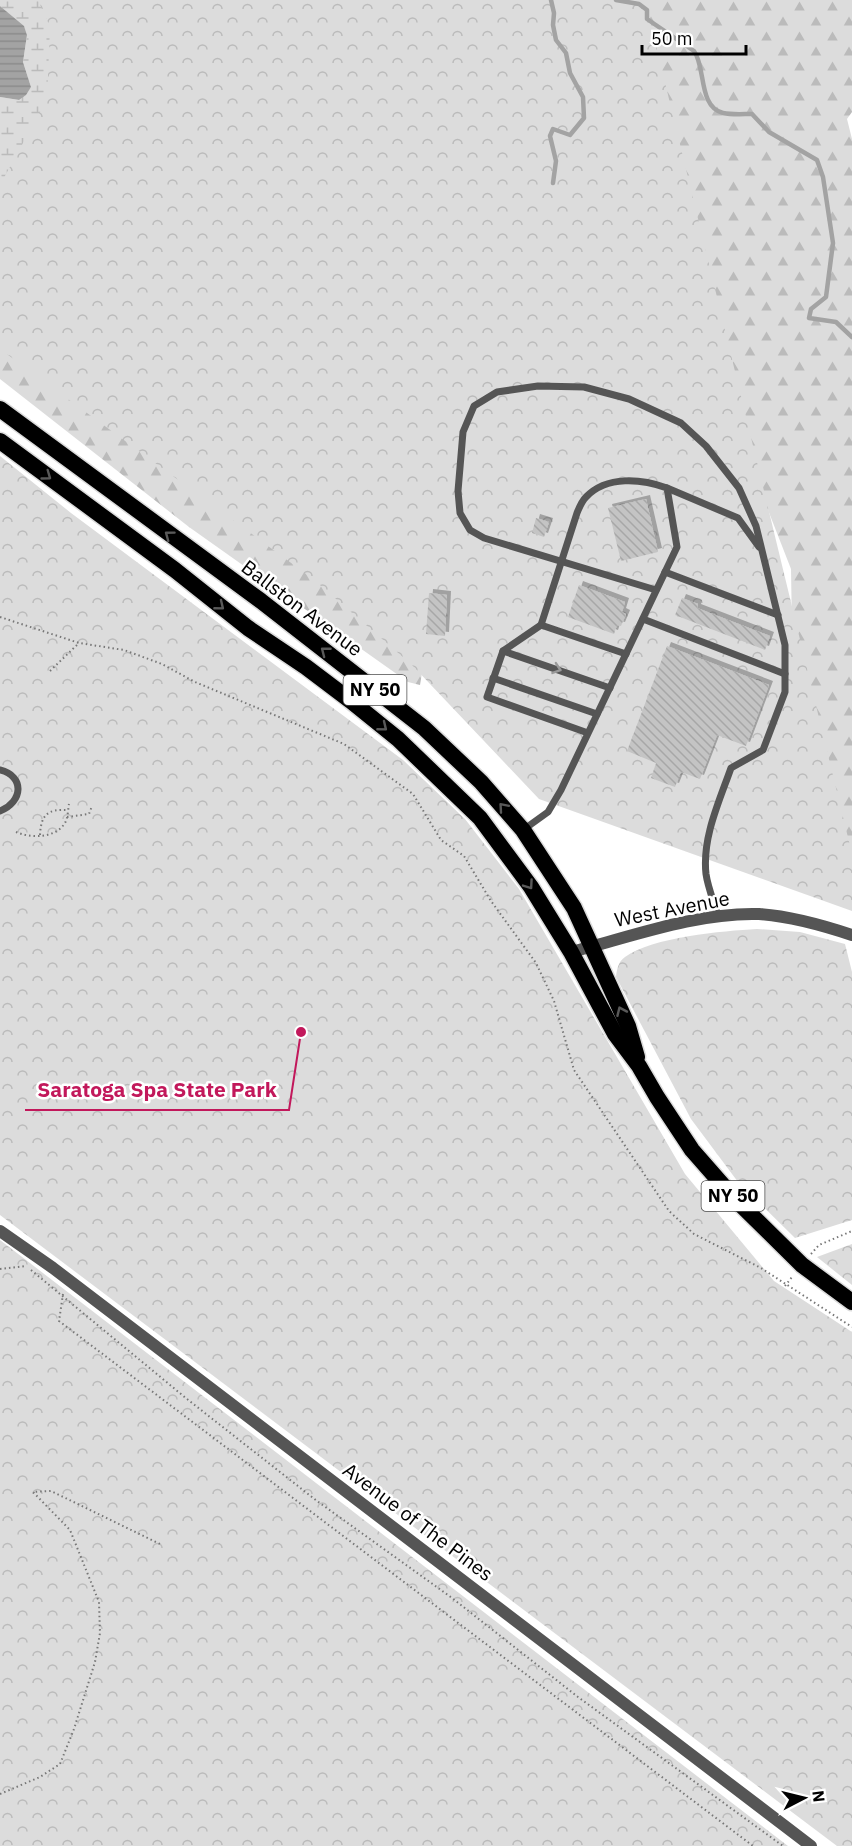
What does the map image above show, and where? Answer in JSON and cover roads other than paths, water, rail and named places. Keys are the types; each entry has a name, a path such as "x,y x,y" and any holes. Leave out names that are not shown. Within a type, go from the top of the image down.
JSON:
{"highway":[{"name":"Ballston Avenue","path":"0,409 261,601 424,728 481,782 523,830 574,908 628,1026 639,1066"},
{"name":"Ballston Avenue","path":"0,441 175,570 248,628 306,667 398,739 480,818 531,887 571,952 615,1034 639,1066 692,1150 735,1199 802,1265 852,1302"}],"street":[{"name":"West Avenue","path":"571,952 718,916 759,914 799,920 852,935"},
{"name":"Avenue of The Pines","path":"3,1235 53,1268 811,1846"}],"lane":[{"path":"656,590 484,538 470,530 460,513 458,491 463,432 474,406 497,392 538,386 584,387 629,399 681,423 706,446 739,488 756,526 785,645 785,692 763,750 731,768 711,824 706,849 706,875 718,916"},
{"path":"588,733 487,697 503,651 541,625 576,513 586,497 603,486 624,480 647,481 738,518 763,551"},
{"path":"523,830 548,812 561,790 677,547 667,488"},
{"path":"665,572 778,615"},
{"path":"643,619 785,674"},
{"path":"541,625 626,654"},
{"path":"503,651 610,688"},
{"path":"493,678 597,714"},
{"path":"0,770 7,772 15,779 18,791 17,799 0,811"}],"waterway":[{"path":"551,0 556,40 566,53 570,73 583,97 584,118 570,135 553,129 550,136 556,161 553,183"},
{"path":"616,0 639,4 647,10 647,19 694,51 698,58 706,95 715,109 726,114 752,114 769,132 817,160 823,177 833,243 826,297 811,309 809,318 836,322 852,337"}],"place":[{"name":"Saratoga Spa State Park","path":"301,1032"}]}
